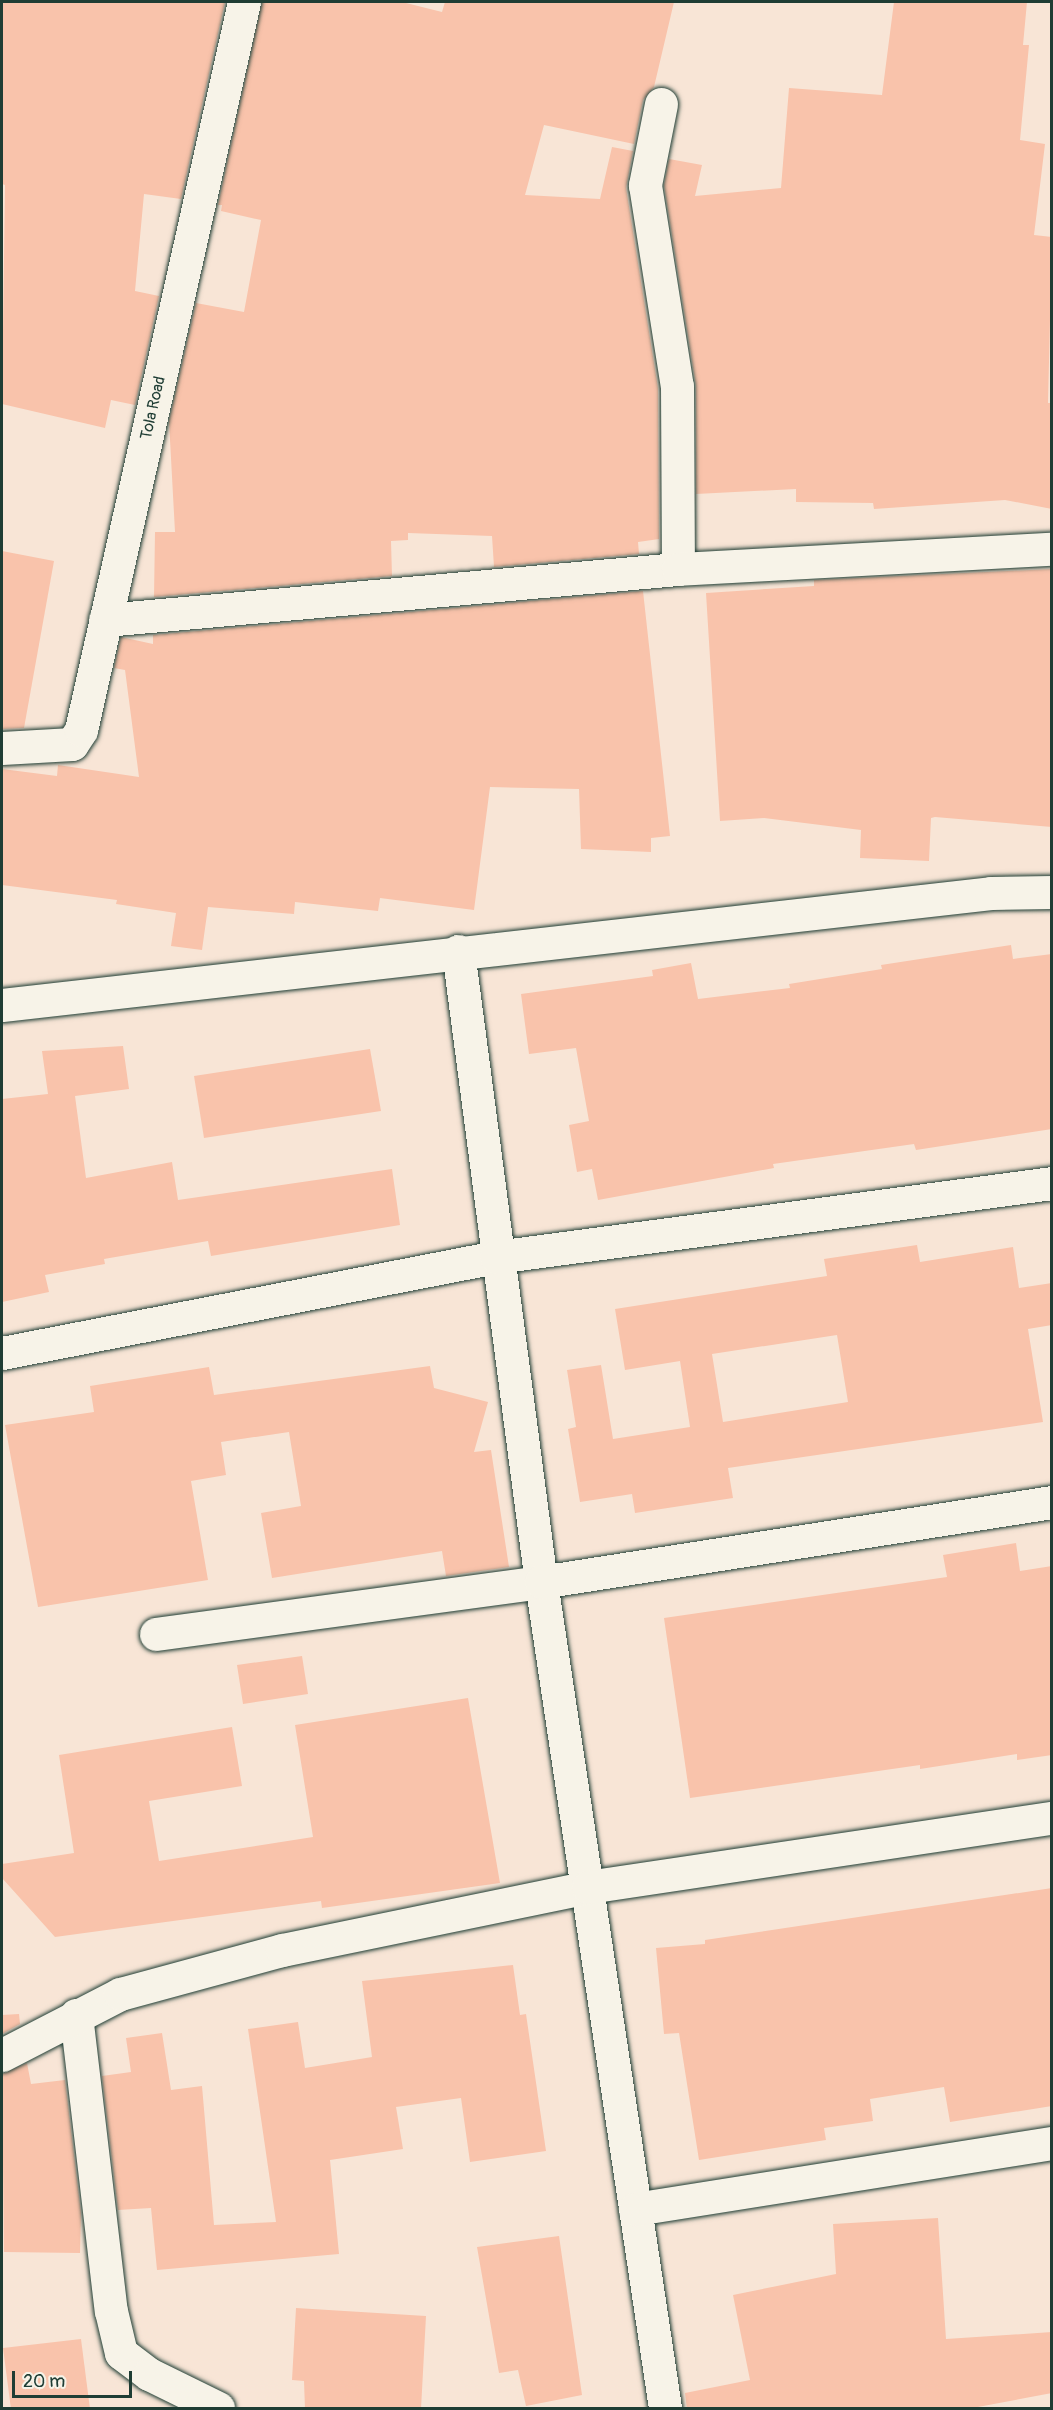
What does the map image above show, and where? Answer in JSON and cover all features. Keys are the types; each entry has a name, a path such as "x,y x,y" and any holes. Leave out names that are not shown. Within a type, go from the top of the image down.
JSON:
{"street":[{"name":"Tola Road","path":"2,748 72,744 81,730 244,2"},
{"path":"661,104 645,185 677,386 678,569"},
{"path":"105,620 678,569 1052,549"},
{"path":"2,1005 458,951 991,893 1052,892"},
{"path":"458,951 496,1257 541,1582 665,2409"},
{"path":"2,1353 496,1257 1052,1183"},
{"path":"156,1634 541,1582 1052,1502"},
{"path":"2,2055 120,1994 282,1950 588,1887 1052,1818"},
{"path":"76,2015 111,2311 121,2353 149,2374 218,2409"},
{"path":"635,2209 1052,2142"}],"building":[{"path":"2,2 225,2 181,199 144,194 135,291 159,296 135,405 111,400 105,428 2,404 5,185 2,184"},
{"path":"262,2 402,2 442,12 445,2 674,2 654,87 643,100 634,144 544,125 525,195 600,199 612,147 633,151 626,188 658,388 659,539 638,542 639,554 494,567 492,536 408,533 408,540 391,541 392,576 154,597 155,532 175,532 169,421 196,303 244,312 261,220 221,211 222,205 218,205"},
{"path":"894,2 1027,2 1023,45 1029,45 1020,140 1045,144 1034,235 1052,237 1048,403 1052,403 1052,509 1005,500 874,509 873,503 796,502 796,489 696,494 696,386 664,185 669,159 702,165 695,196 781,188 789,88 882,95"},
{"path":"2,551 54,561 24,728 2,729"},
{"path":"1052,569 1052,827 931,818 929,861 860,858 861,830 764,818 720,821 706,593 814,586 814,580"},
{"path":"643,591 670,836 651,838 651,852 581,849 579,789 490,787 474,910 380,898 378,911 295,902 294,914 208,907 202,950 171,946 176,913 116,904 117,900 2,885 2,769 57,776 58,765 139,777 125,670 114,668 121,637 153,644 153,635"},
{"path":"1011,945 1013,959 1052,954 1052,1129 916,1150 914,1144 773,1164 774,1168 598,1200 592,1169 577,1172 569,1125 589,1121 576,1048 529,1054 521,994 653,976 652,970 691,963 698,999 790,988 789,984 882,969 881,965"},
{"path":"123,1046 129,1089 75,1096 86,1178 172,1162 178,1200 392,1169 400,1225 211,1256 208,1241 104,1259 105,1264 45,1275 49,1292 2,1302 2,1099 48,1094 42,1051"},
{"path":"370,1049 381,1111 204,1138 194,1076"},
{"path":"917,1245 920,1262 1013,1247 1019,1288 1052,1283 1052,1325 1028,1329 1043,1422 728,1468 733,1498 635,1513 632,1494 580,1502 568,1429 576,1427 567,1370 601,1365 613,1439 690,1427 680,1361 625,1370 615,1309 827,1276 824,1259","holes":["837,1335 848,1402 723,1422 712,1354"]},
{"path":"430,1366 434,1388 488,1402 474,1452 491,1450 509,1567 446,1576 442,1551 272,1578 261,1513 301,1506 289,1432 221,1442 226,1475 191,1481 208,1580 38,1607 5,1425 94,1412 90,1386 209,1367 214,1395"},
{"path":"1016,1543 1020,1571 1052,1566 1052,1755 1017,1760 1017,1754 920,1769 920,1765 690,1798 664,1618 947,1577 943,1555"},
{"path":"302,1656 308,1694 243,1704 237,1665"},
{"path":"468,1698 500,1883 322,1908 321,1901 55,1937 2,1878 2,1864 74,1853 59,1755 232,1727 242,1786 149,1801 159,1861 313,1837 295,1725"},
{"path":"1052,1888 1052,2106 950,2122 944,2087 870,2099 873,2121 824,2128 826,2140 699,2160 679,2033 664,2034 656,1948 705,1944 705,1940"},
{"path":"513,1965 520,2015 526,2014 546,2151 470,2162 461,2098 396,2107 403,2149 330,2160 339,2254 157,2270 151,2208 118,2210 102,2076 131,2072 126,2038 162,2033 171,2090 202,2086 214,2225 276,2222 248,2029 298,2022 305,2068 372,2057 362,1981"},
{"path":"19,2014 20,2024 2,2034 2,2015"},
{"path":"27,2063 31,2084 65,2080 81,2213 80,2253 4,2252 2,2074"},
{"path":"938,2218 946,2339 1052,2332 1052,2393 967,2409 687,2409 685,2393 750,2380 733,2295 836,2274 833,2224"},
{"path":"559,2236 582,2395 526,2406 518,2370 499,2373 477,2247"},
{"path":"296,2308 426,2316 421,2409 305,2409 304,2381 292,2380"},
{"path":"81,2339 90,2409 11,2409 3,2348"}]}
